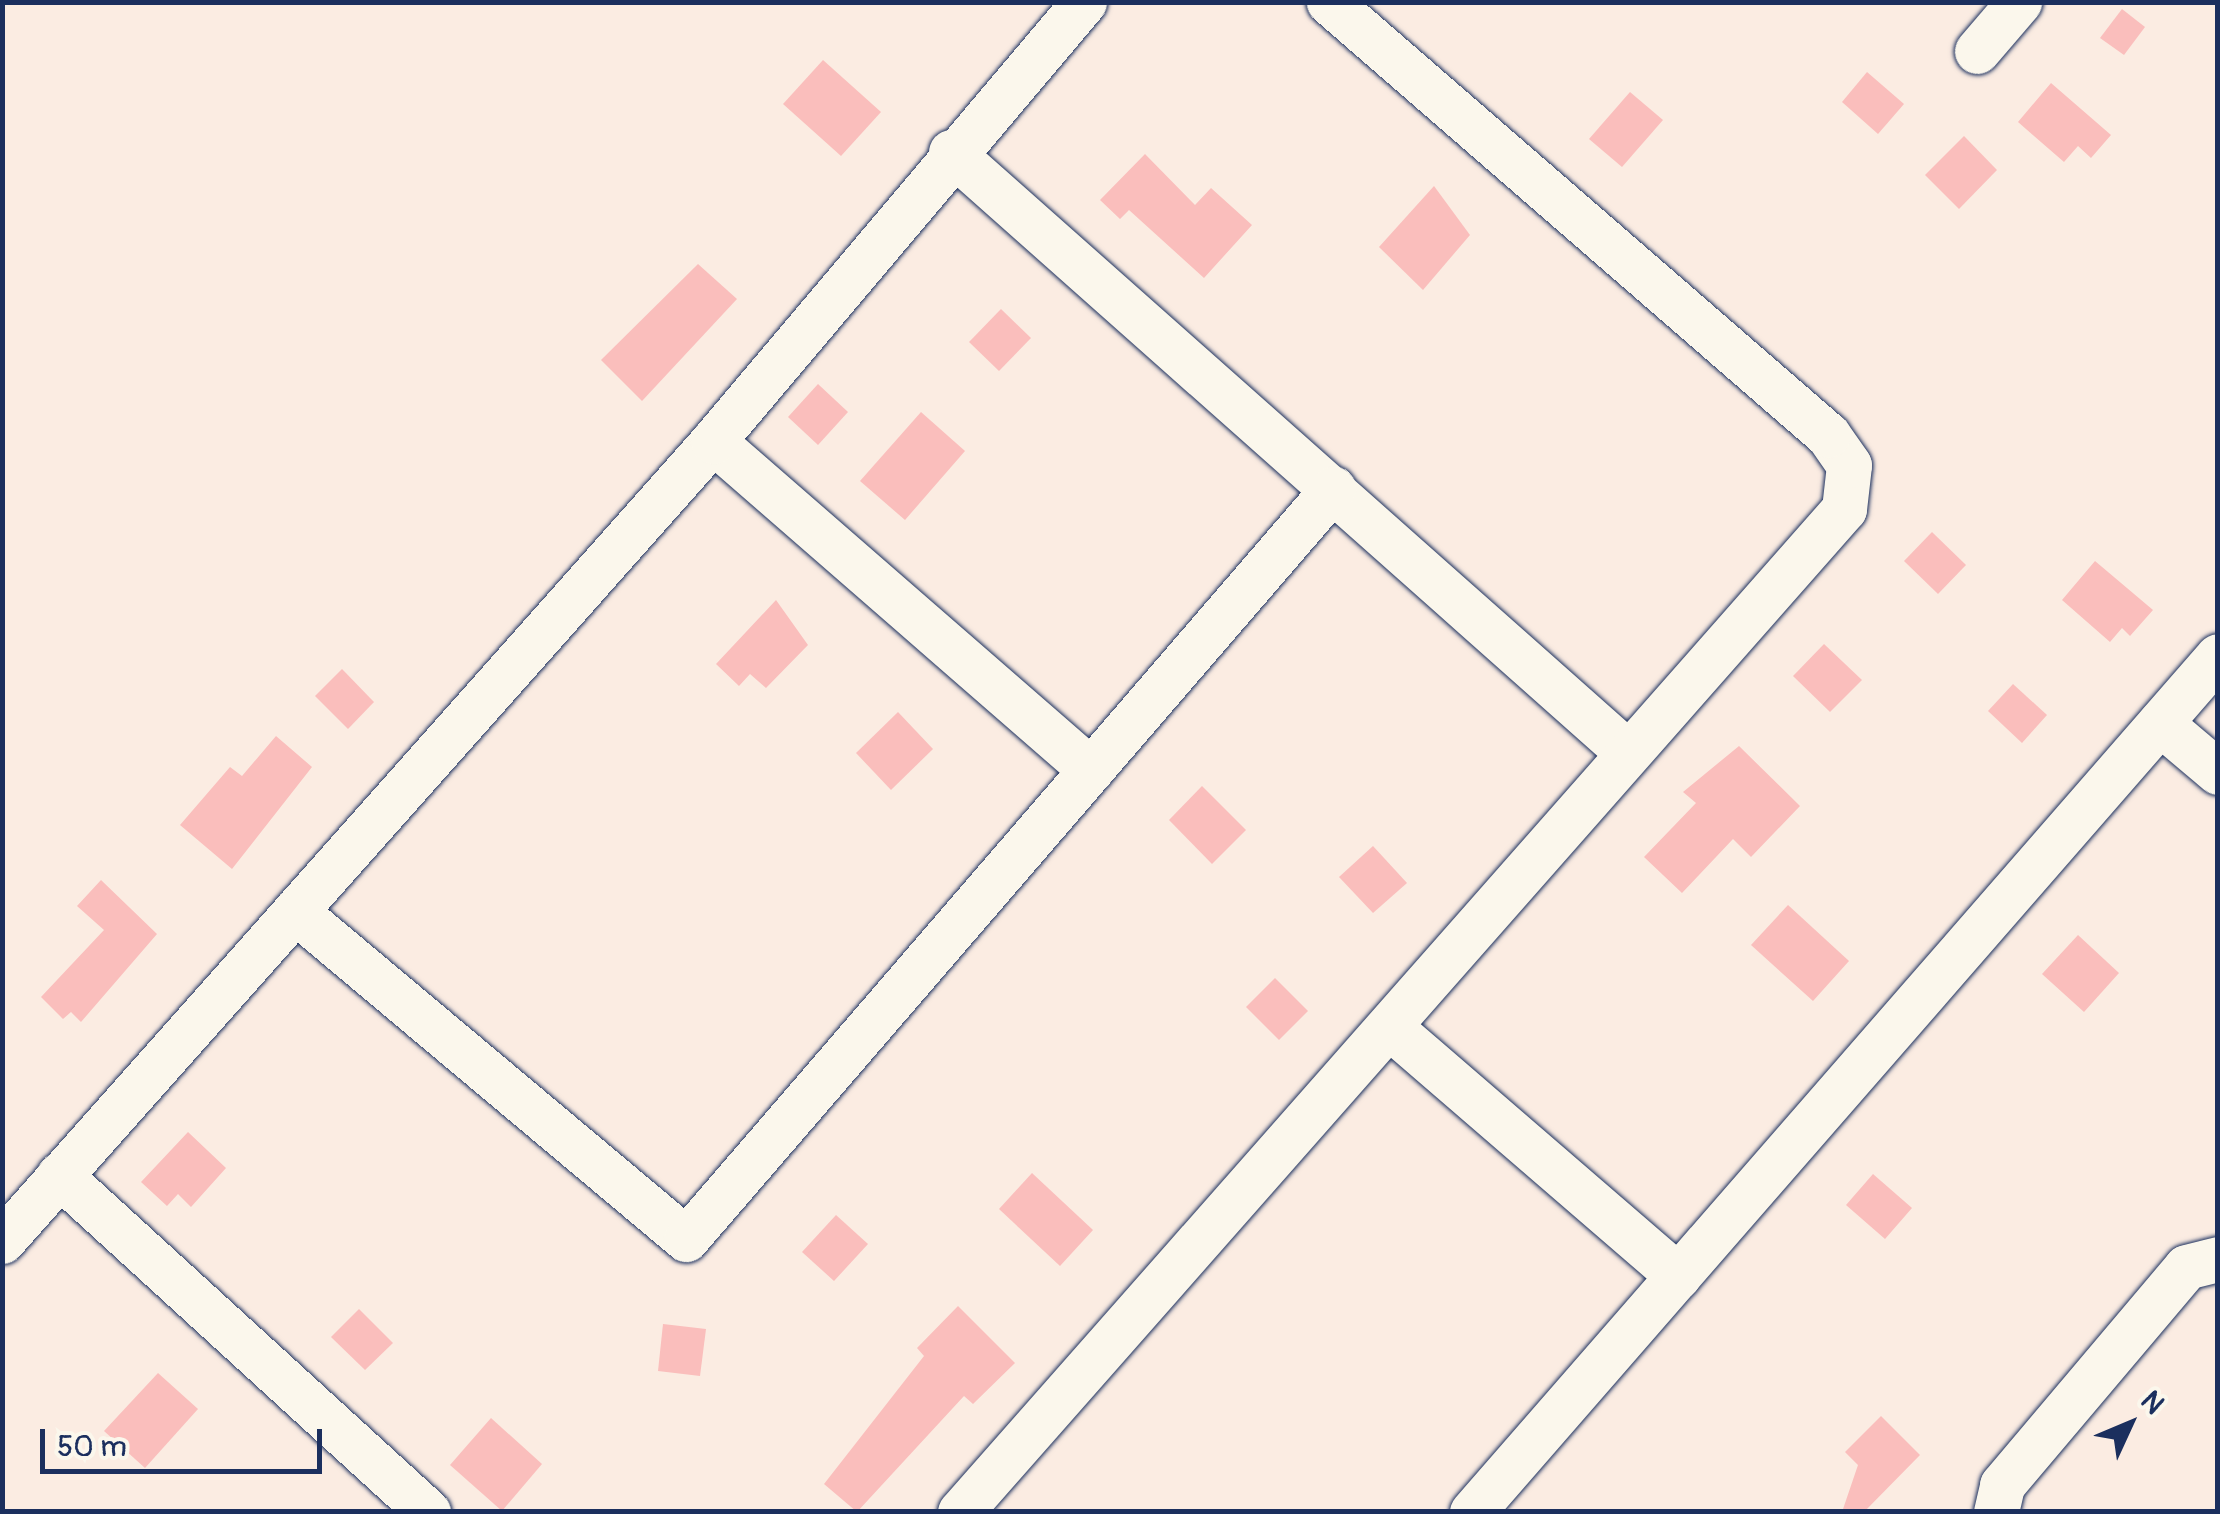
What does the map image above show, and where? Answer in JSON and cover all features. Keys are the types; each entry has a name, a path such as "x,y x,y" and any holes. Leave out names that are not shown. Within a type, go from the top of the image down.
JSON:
{"street":[{"path":"2,1241 713,442 951,152 1084,2"},
{"path":"960,1512 1392,1029 1626,752 1844,509 1849,465 1828,435 1329,2"},
{"path":"1977,51 2019,2"},
{"path":"951,152 1626,752"},
{"path":"713,442 1091,770"},
{"path":"296,911 686,1239 1333,489"},
{"path":"1472,1512 2218,656"},
{"path":"2160,722 2218,772"},
{"path":"1392,1029 1678,1276"},
{"path":"58,1175 428,1512"},
{"path":"1996,1512 2002,1486 2186,1268 2218,1259"}],"building":[{"path":"2122,9 2145,27 2124,55 2100,38"},
{"path":"823,60 881,112 841,156 783,104"},
{"path":"1867,72 1904,104 1878,134 1842,102"},
{"path":"2051,83 2111,135 2091,158 2078,146 2064,162 2018,122"},
{"path":"1630,92 1663,120 1622,167 1589,139"},
{"path":"1964,136 1997,170 1959,209 1925,175"},
{"path":"1145,154 1195,205 1211,188 1252,225 1204,278 1129,210 1120,219 1100,200"},
{"path":"1434,186 1470,235 1423,290 1379,247"},
{"path":"698,264 737,299 642,401 601,360"},
{"path":"1001,309 1031,338 999,371 969,342"},
{"path":"818,384 848,412 818,445 788,417"},
{"path":"921,412 965,451 905,520 860,481"},
{"path":"1932,532 1966,565 1938,594 1904,561"},
{"path":"2095,561 2153,610 2130,636 2122,628 2110,642 2062,600"},
{"path":"776,600 808,645 766,688 750,674 739,686 716,664"},
{"path":"1824,644 1862,680 1830,712 1793,676"},
{"path":"342,669 374,702 348,729 315,696"},
{"path":"2013,684 2047,715 2022,743 1988,711"},
{"path":"898,712 933,749 891,790 856,753"},
{"path":"276,736 312,767 232,869 180,825 230,767 242,776"},
{"path":"1739,746 1800,806 1751,857 1733,839 1682,893 1644,857 1696,803 1683,792"},
{"path":"1202,786 1246,830 1212,864 1169,820"},
{"path":"1373,846 1407,883 1373,913 1339,877"},
{"path":"101,880 157,934 81,1022 71,1012 63,1019 41,997 104,930 77,906"},
{"path":"1788,905 1849,961 1813,1001 1751,945"},
{"path":"2078,935 2119,973 2084,1012 2042,974"},
{"path":"1275,978 1308,1011 1279,1040 1246,1007"},
{"path":"188,1132 226,1168 191,1207 178,1194 167,1206 141,1182"},
{"path":"1032,1173 1093,1230 1060,1266 999,1209"},
{"path":"1873,1174 1912,1208 1885,1239 1846,1205"},
{"path":"836,1215 868,1244 834,1281 802,1252"},
{"path":"958,1306 1015,1363 973,1404 964,1396 857,1512 824,1484 924,1356 917,1348"},
{"path":"359,1309 393,1343 365,1370 331,1337"},
{"path":"663,1324 706,1329 700,1376 658,1371"},
{"path":"158,1373 198,1409 145,1468 104,1431"},
{"path":"1881,1416 1920,1455 1864,1512 1842,1512 1858,1465 1845,1452"},
{"path":"491,1418 542,1464 502,1511 450,1465"}]}
